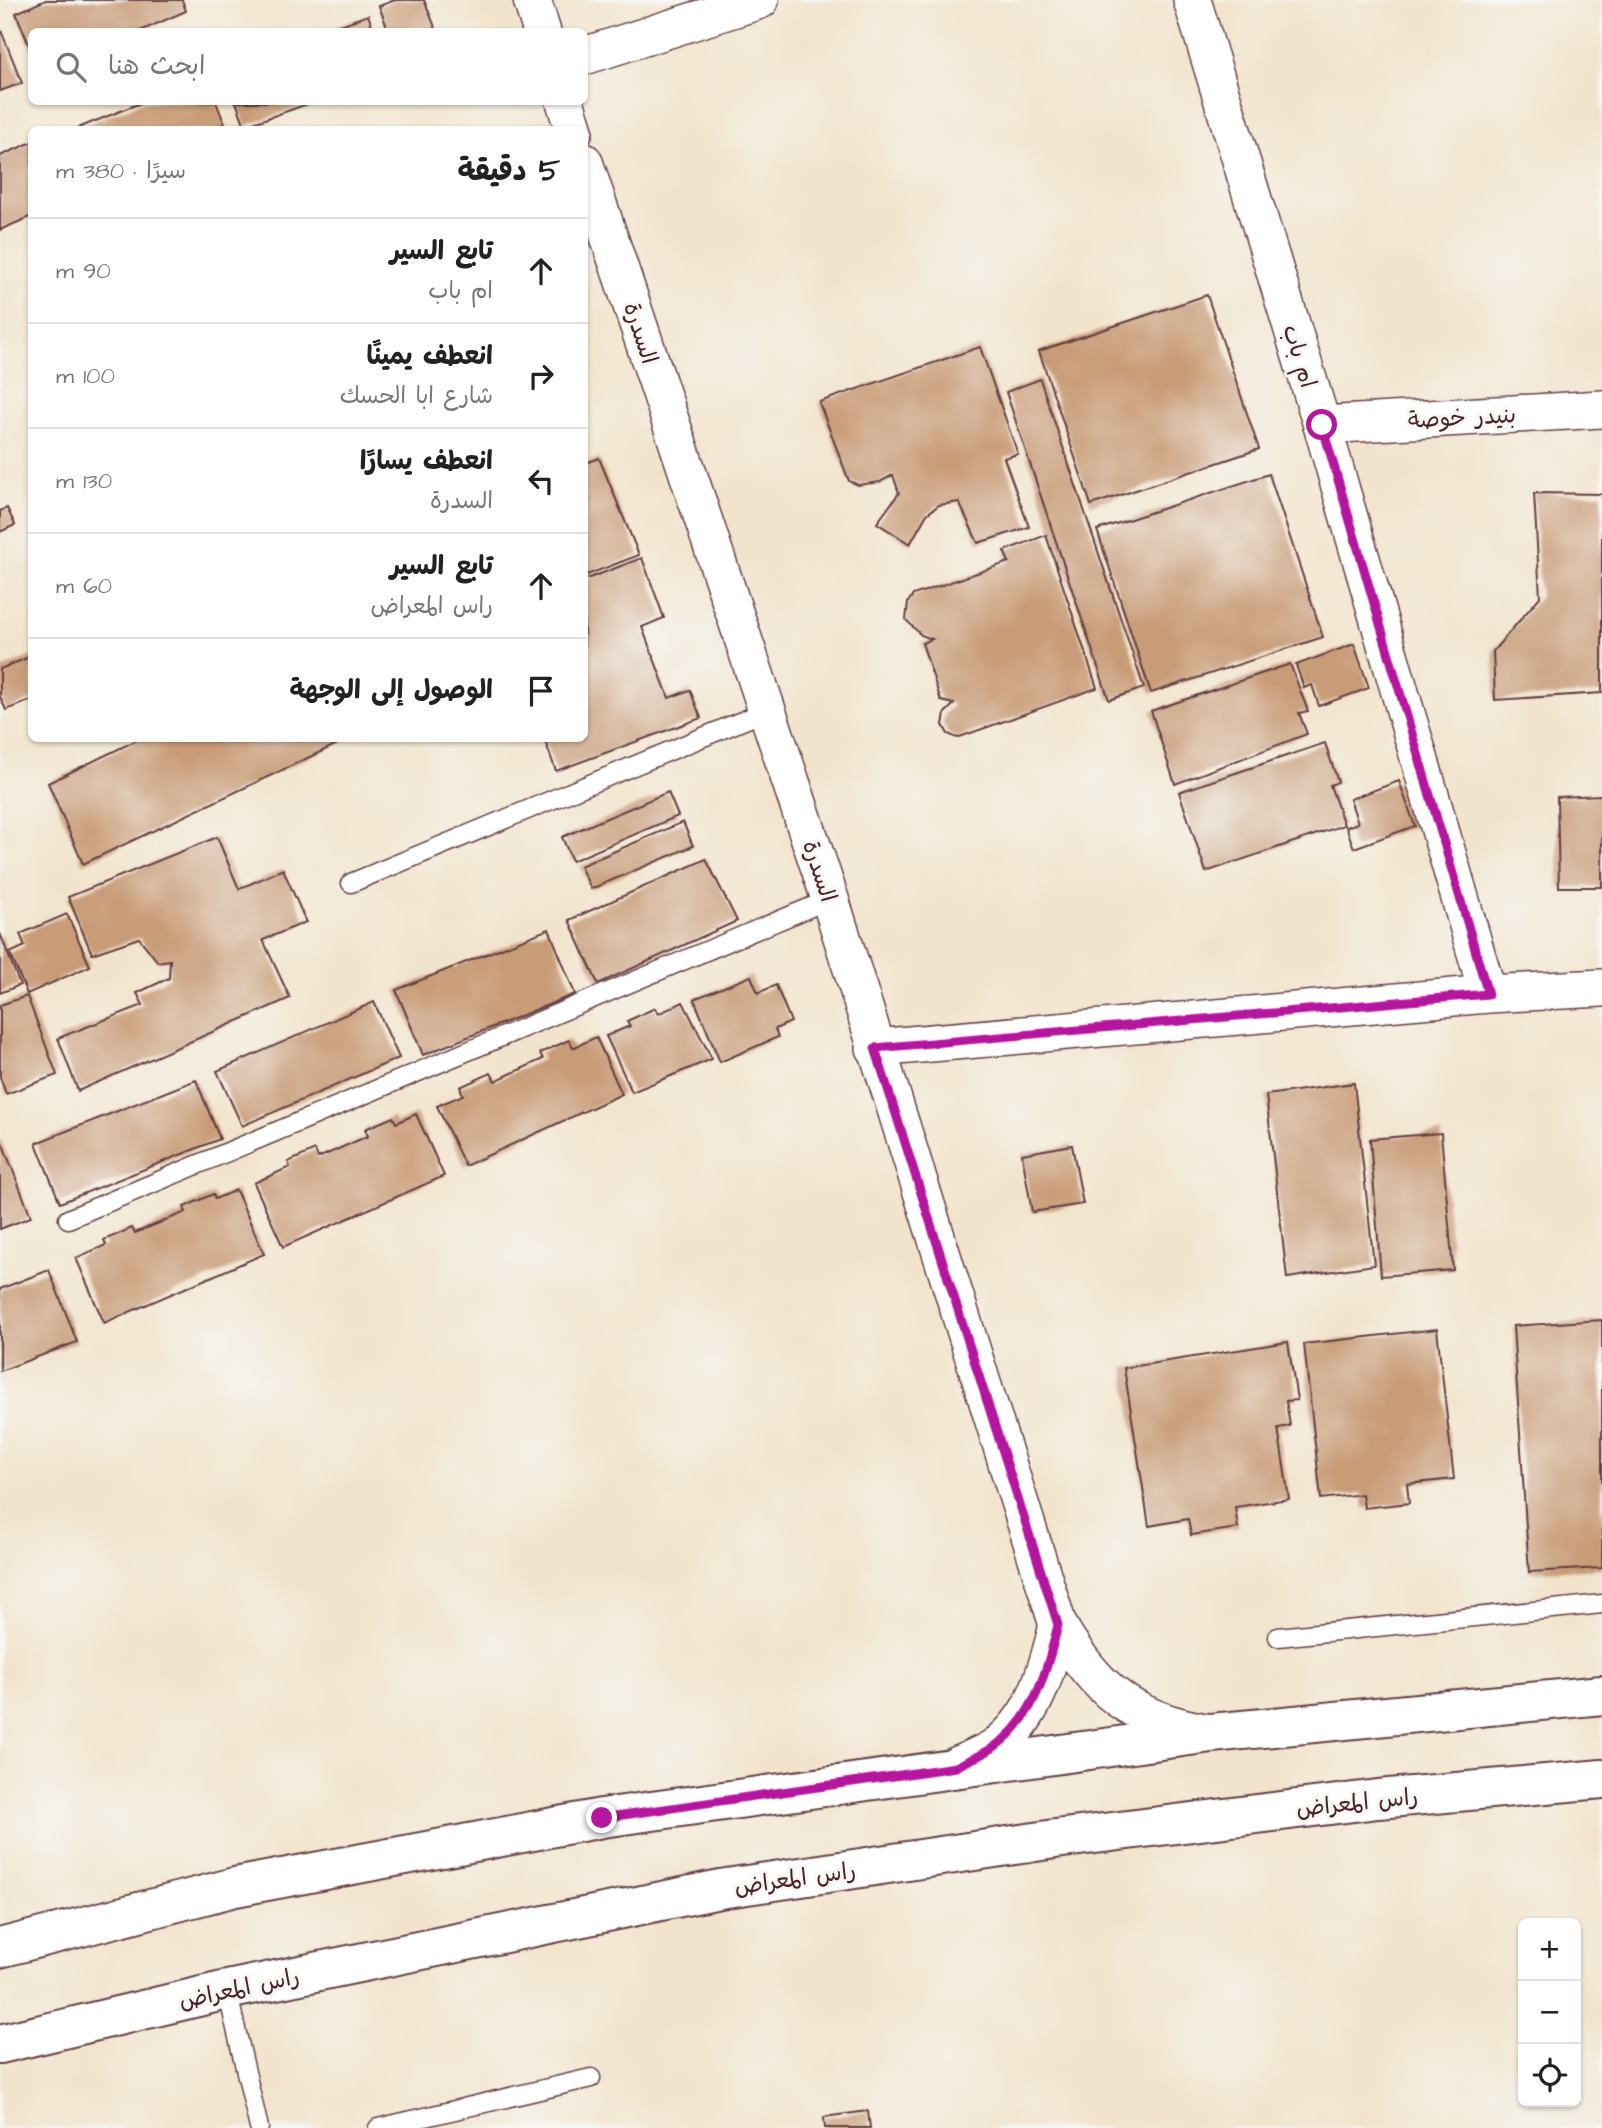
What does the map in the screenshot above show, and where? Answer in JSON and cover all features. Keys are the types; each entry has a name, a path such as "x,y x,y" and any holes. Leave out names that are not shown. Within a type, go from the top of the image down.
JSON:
{"street":[{"path":"532,0 541,28"},
{"path":"588,55 760,0"},
{"name":"ام باب","path":"1192,0 1322,425 1488,994"},
{"path":"566,105 573,126"},
{"name":"السدرة","path":"588,174 830,899 1058,1625 1079,1662 1105,1690 1137,1712 1173,1727 1211,1733"},
{"name":"بنيدر خوصة","path":"1322,425 1602,409"},
{"path":"875,1048 1488,994 1602,988"},
{"path":"956,1767 995,1746 1027,1714 1046,1673 1058,1625"},
{"path":"0,1948 249,1884 602,1818 1211,1733 1602,1695"},
{"name":"راس المعراض","path":"0,2043 227,1990 720,1889 1055,1839 1364,1800 1602,1779"}],"lane":[{"path":"351,883 766,711"},
{"path":"68,1219 830,899"},
{"path":"1278,1637 1602,1604"},
{"path":"227,1990 259,2128"},
{"path":"378,2128 591,2078"}],"building":[{"path":"46,0 182,0 186,11 147,28 28,28 28,43 16,13"},
{"path":"395,0 424,0 435,28 387,28 379,6"},
{"path":"368,15 373,28 332,28"},
{"path":"0,28 22,83 0,91"},
{"path":"136,105 217,105 225,126 83,126"},
{"path":"237,105 304,105 245,126"},
{"path":"28,144 28,218 0,230 0,156"},
{"path":"1207,295 1259,449 1091,505 1039,351"},
{"path":"980,347 1018,454 1004,458 1029,527 978,543 959,502 939,505 927,514 910,544 877,523 899,493 893,475 880,482 858,485 849,481 819,402"},
{"path":"1040,379 1144,688 1109,700 1006,392"},
{"path":"599,458 639,555 588,575 588,462"},
{"path":"1269,474 1323,637 1151,693 1097,530"},
{"path":"1534,493 1602,494 1602,693 1495,700 1493,651 1540,597"},
{"path":"7,508 15,525 0,532 0,511"},
{"path":"1046,535 1097,688 957,738 948,734 943,725 945,713 954,704 941,701 922,643 932,639 921,635 906,620 908,602 913,595 1009,562 1004,551"},
{"path":"642,558 664,618 642,627 669,698 690,690 701,718 556,771 545,742 588,742 588,578"},
{"path":"1354,644 1369,688 1319,706 1312,685 1304,688 1296,665"},
{"path":"28,658 28,702 6,710 0,697 0,669"},
{"path":"1290,664 1308,711 1299,713 1307,734 1175,784 1151,711"},
{"path":"133,742 342,742 83,864 48,783"},
{"path":"1325,743 1338,782 1330,785 1344,825 1206,872 1179,792"},
{"path":"1399,781 1415,826 1354,848 1346,827 1358,823 1350,799"},
{"path":"668,792 678,816 572,861 562,837"},
{"path":"1602,795 1602,887 1559,887 1557,797"},
{"path":"683,822 693,846 591,889 580,866"},
{"path":"217,837 239,889 283,869 306,922 263,940 290,998 78,1091 58,1038 143,1005 137,993 169,978 170,960 158,962 139,938 92,954 68,897"},
{"path":"706,859 737,921 598,984 569,920"},
{"path":"67,914 90,966 27,994 10,953 25,946 20,934"},
{"path":"549,929 575,994 423,1055 396,990"},
{"path":"0,933 20,985 0,993"},
{"path":"751,976 758,993 776,985 791,1022 775,1029 778,1037 720,1062 694,999"},
{"path":"27,996 57,1075 6,1094 0,1077 0,1005"},
{"path":"374,1002 399,1058 242,1126 217,1071"},
{"path":"683,1002 712,1059 632,1092 606,1036 630,1026 627,1021 655,1008 658,1014"},
{"path":"596,1037 622,1094 465,1166 437,1106 463,1095 460,1087 491,1073 495,1081 543,1059 540,1053 569,1040 573,1048"},
{"path":"196,1080 220,1139 60,1203 36,1143"},
{"path":"1354,1083 1374,1265 1287,1278 1266,1095"},
{"path":"416,1114 444,1176 283,1247 254,1183 290,1167 288,1162 315,1150 318,1158 368,1136 365,1129 393,1117 396,1123"},
{"path":"1441,1133 1453,1270 1381,1276 1370,1139"},
{"path":"0,1137 31,1217 0,1229"},
{"path":"1072,1145 1083,1204 1032,1212 1022,1154"},
{"path":"236,1190 264,1254 104,1323 76,1258 106,1245 104,1240 132,1228 135,1233 186,1212 184,1207 213,1194 215,1199"},
{"path":"49,1270 77,1342 0,1371 0,1289"},
{"path":"1602,1320 1602,1568 1529,1572 1513,1326"},
{"path":"1437,1329 1454,1479 1407,1484 1409,1503 1364,1508 1362,1494 1321,1499 1304,1344"},
{"path":"1288,1342 1297,1400 1286,1401 1290,1426 1278,1428 1289,1499 1235,1507 1238,1528 1191,1535 1188,1519 1149,1526 1124,1368"},
{"path":"868,2111 870,2128 825,2128 824,2117"}],"route":[{"path":"602,1818 956,1767 995,1746 1027,1714 1046,1673 1058,1625 875,1048 1488,994 1322,425"}]}
